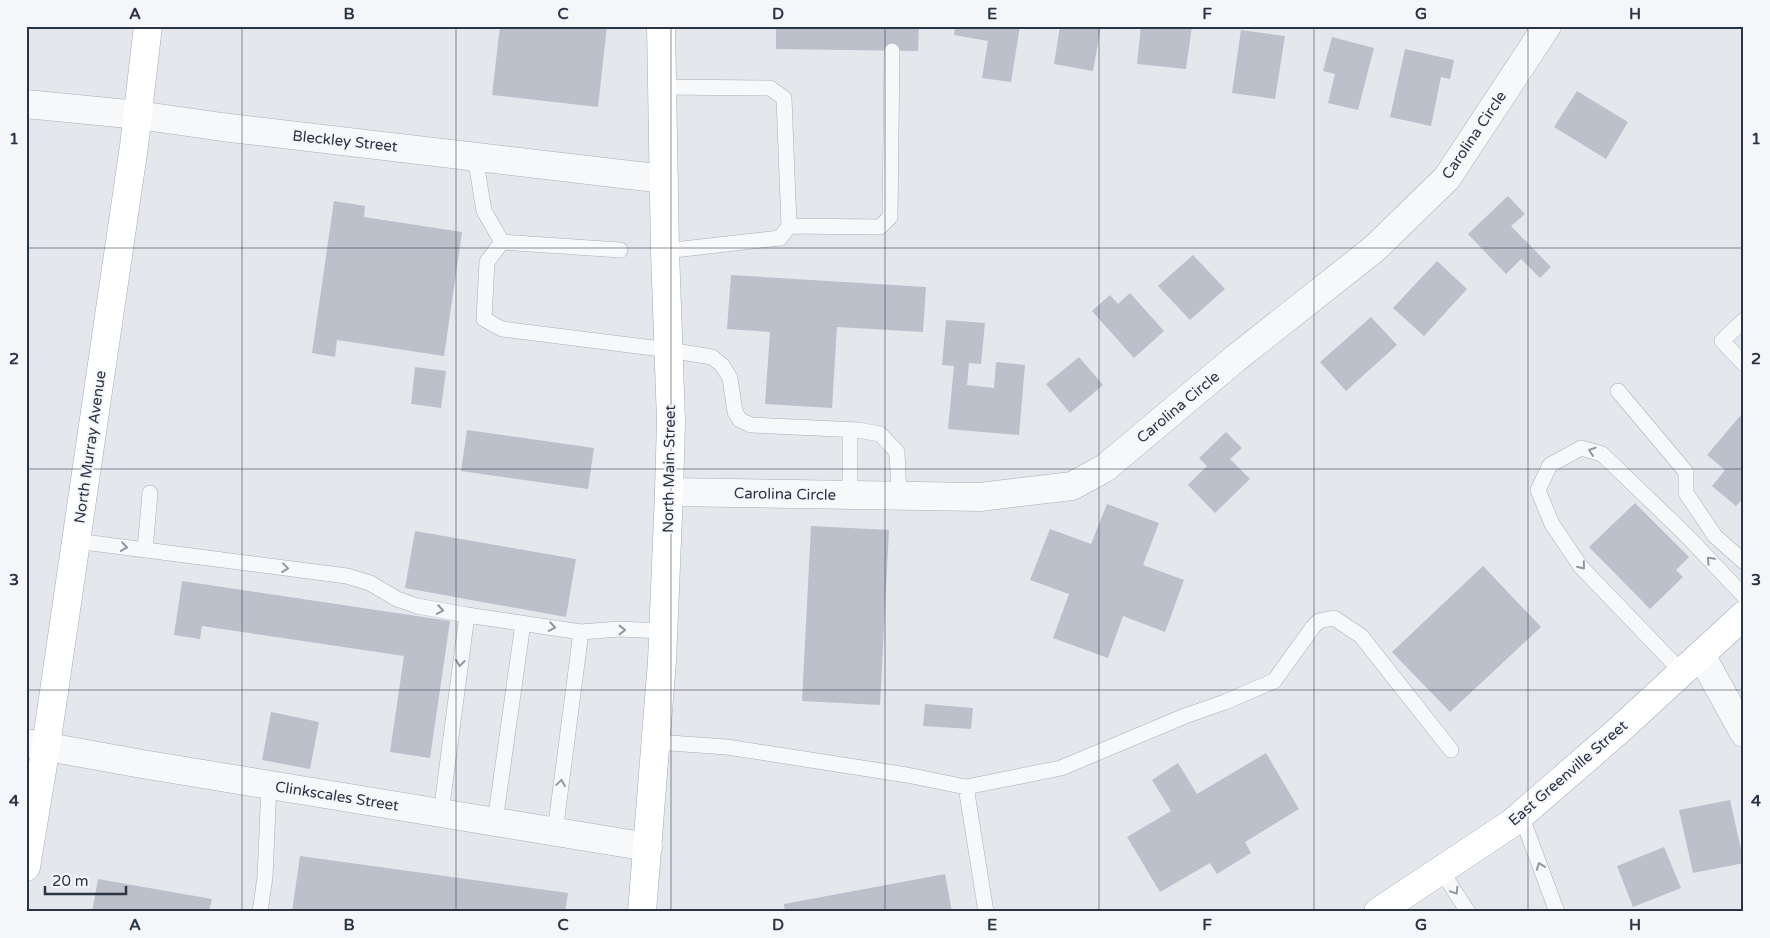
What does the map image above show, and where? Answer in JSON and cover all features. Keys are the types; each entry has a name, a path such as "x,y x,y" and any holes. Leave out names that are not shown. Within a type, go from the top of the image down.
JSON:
{"main road":[{"name":"North Murray Avenue","path":"26,867 36,745 76,541 138,115 148,26"},
{"name":"North Main Street","path":"642,912 663,631 671,421 664,251 661,26"},
{"name":"East Greenville Street","path":"1378,912 1512,823 1618,731 1744,615"}],"street":[{"name":"Carolina Circle","path":"669,492 980,497 1072,486 1105,468 1236,358 1374,248 1447,178 1547,26"},
{"name":"Bleckley Street","path":"26,104 138,115 222,127 664,179"},
{"path":"1691,664 1744,732"},
{"name":"Clinkscales Street","path":"36,745 648,847"}],"lane":[{"path":"789,226 880,227 890,217 892,51"},
{"path":"662,87 770,88 784,98 789,226 780,238 664,251"},
{"path":"476,156 484,211 502,242"},
{"path":"502,242 486,262 484,319 502,329 712,357 722,365 730,378 735,412 740,420 751,425 850,430 880,434 896,452 899,496"},
{"path":"502,242 620,250"},
{"path":"1744,320 1722,341 1744,364"},
{"path":"1618,391 1686,472 1686,493 1714,536 1744,562"},
{"path":"850,430 850,495"},
{"path":"1691,664 1581,567 1552,524 1538,490 1550,465 1582,448 1602,454 1686,535 1744,596"},
{"path":"145,550 150,493"},
{"path":"76,541 347,576 370,583 397,599 417,606 467,615 581,632 619,629 663,631"},
{"path":"441,813 467,615"},
{"path":"655,742 727,747 898,774 966,787 1061,768 1274,681 1313,627 1319,621 1326,618 1334,618 1361,636 1451,750"},
{"path":"495,822 523,623"},
{"path":"555,832 581,632"},
{"path":"260,912 265,877 269,785"},
{"path":"966,787 986,912"},
{"path":"1521,815 1557,912"},
{"path":"1441,870 1468,912"}],"building":[{"path":"500,26 607,26 598,107 492,95"},
{"path":"776,26 919,26 918,51 776,49"},
{"path":"955,26 1020,26 1011,82 982,78 988,41 954,35"},
{"path":"1060,26 1101,26 1093,71 1054,64"},
{"path":"1141,26 1192,26 1186,69 1137,64"},
{"path":"1241,30 1285,36 1275,99 1232,93"},
{"path":"1332,37 1374,48 1358,110 1328,103 1335,74 1323,71"},
{"path":"1405,49 1454,60 1450,79 1441,77 1431,126 1390,117"},
{"path":"1577,91 1628,122 1606,159 1554,127"},
{"path":"1508,196 1525,214 1511,226 1551,267 1540,278 1521,259 1506,274 1468,234"},
{"path":"334,201 365,206 364,217 462,232 444,356 337,340 335,357 312,353"},
{"path":"1193,255 1225,289 1190,320 1158,286"},
{"path":"1437,261 1467,289 1424,336 1393,308"},
{"path":"731,275 926,287 923,332 837,327 832,408 765,404 770,332 727,329"},
{"path":"1130,293 1164,331 1134,358 1092,311 1110,295 1118,304"},
{"path":"1371,317 1397,345 1346,391 1320,362"},
{"path":"946,320 985,323 981,364 969,363 967,385 994,388 996,362 1025,365 1019,435 948,429 954,366 942,365"},
{"path":"1079,357 1103,385 1070,413 1046,384"},
{"path":"415,367 446,371 441,408 411,404"},
{"path":"1740,416 1744,419 1744,497 1736,506 1712,486 1725,470 1707,455"},
{"path":"467,430 594,448 588,489 461,471"},
{"path":"1226,432 1242,448 1230,459 1250,479 1215,513 1188,485 1207,466 1199,458"},
{"path":"1635,503 1689,557 1676,570 1683,577 1650,609 1589,547"},
{"path":"1107,504 1159,523 1143,565 1184,580 1165,632 1123,616 1108,658 1053,638 1069,594 1030,580 1050,529 1091,544"},
{"path":"811,526 889,530 880,705 802,701"},
{"path":"415,531 576,559 566,617 405,588"},
{"path":"1483,566 1541,627 1450,712 1392,652"},
{"path":"182,581 450,621 430,758 390,752 404,656 202,626 200,639 174,635"},
{"path":"925,704 973,708 971,729 923,726"},
{"path":"271,712 319,722 310,769 262,760"},
{"path":"1266,753 1299,809 1245,842 1251,853 1217,874 1210,863 1160,892 1127,837 1171,811 1152,780 1178,763 1197,794"},
{"path":"1730,800 1744,863 1693,873 1679,810"},
{"path":"1664,847 1681,888 1633,907 1617,866"},
{"path":"300,856 568,893 565,912 292,912"},
{"path":"945,874 952,912 785,912 784,904"},
{"path":"98,879 212,899 209,912 92,912"}]}
